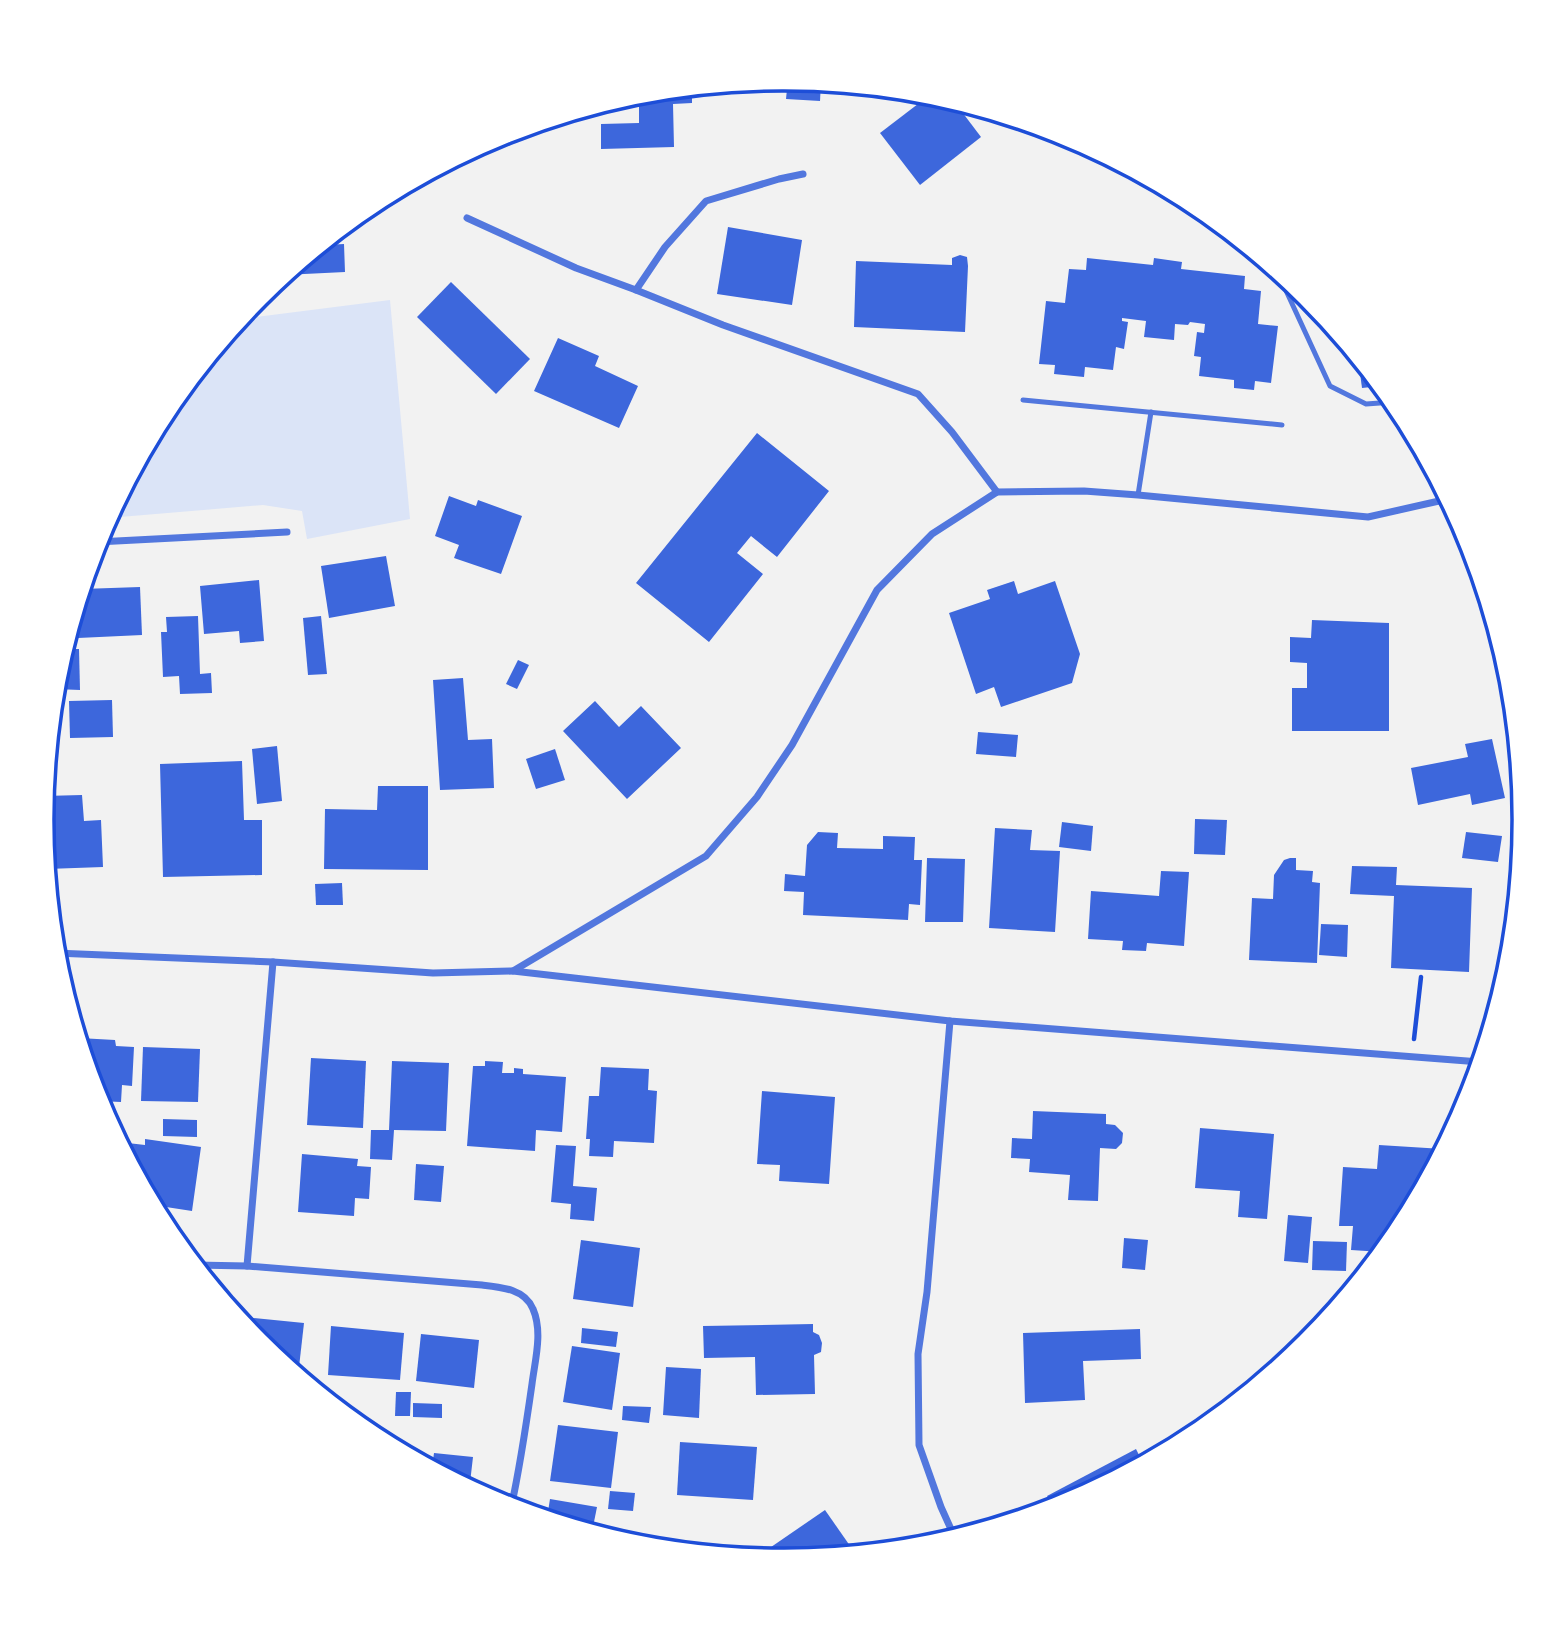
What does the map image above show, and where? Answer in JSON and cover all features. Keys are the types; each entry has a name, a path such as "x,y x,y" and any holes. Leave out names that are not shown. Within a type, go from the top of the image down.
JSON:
{"street":[{"path":"636,290 665,247 706,201 803,174"},
{"path":"467,218 576,268 723,325 918,394 952,432 997,492"},
{"path":"513,971 706,856 757,797 792,745 877,590 932,534 997,492 1084,491 1368,517 1439,501"},
{"path":"110,541 287,532"},
{"path":"67,953 273,962 433,973 513,971 950,1021 1470,1061"},
{"path":"247,1266 273,962"},
{"path":"950,1021 927,1292 918,1353 919,1445 950,1528"},
{"path":"207,1265 247,1266 482,1285 503,1287 521,1294 533,1308 539,1333 514,1497"}],"lane":[{"path":"1289,296 1330,386 1366,404 1380,403"},
{"path":"1023,400 1282,425"},
{"path":"1138,495 1152,412"}],"path":[{"path":"1412,1057 1421,977"}],"shaded area":[{"path":"390,300 410,519 307,539 302,511 263,505 120,517 152,455 177,415 205,376 256,317"}],"building":[{"path":"787,91 820,92 820,101 786,99"},
{"path":"692,97 692,103 673,104 674,147 601,149 601,124 639,123 639,105"},
{"path":"918,104 964,114 981,137 920,185 880,133"},
{"path":"728,227 802,240 792,305 717,294"},
{"path":"344,244 345,272 301,274 335,245"},
{"path":"960,255 967,257 968,266 965,332 854,327 856,261 952,265 952,258"},
{"path":"1087,258 1153,265 1154,258 1182,262 1181,269 1245,276 1244,289 1261,291 1258,324 1278,326 1271,383 1255,381 1254,390 1234,388 1234,380 1199,376 1201,357 1194,356 1197,332 1204,333 1205,324 1190,322 1188,325 1175,324 1174,340 1144,337 1146,321 1122,318 1122,321 1128,322 1124,349 1116,347 1113,370 1085,367 1084,377 1054,374 1055,365 1039,364 1046,301 1065,303 1069,269 1086,270"},
{"path":"451,282 530,359 496,394 417,317"},
{"path":"558,338 599,356 595,366 638,386 619,428 534,391"},
{"path":"1360,375 1369,387 1362,388"},
{"path":"757,433 829,491 777,557 751,536 737,553 763,574 709,642 636,583"},
{"path":"449,496 476,506 478,500 522,516 501,574 454,558 459,545 435,536"},
{"path":"386,556 395,606 329,618 321,566"},
{"path":"259,580 264,641 240,643 239,631 204,634 200,586"},
{"path":"1014,581 1018,594 1055,581 1080,654 1072,683 1001,707 994,687 976,694 949,613 990,599 987,590"},
{"path":"140,587 142,635 78,638 92,589"},
{"path":"198,616 200,674 211,673 212,693 180,694 179,676 163,677 161,632 167,632 166,617"},
{"path":"321,616 327,674 308,675 303,618"},
{"path":"1312,620 1389,623 1389,731 1292,731 1292,688 1307,688 1307,663 1290,662 1290,637 1311,638"},
{"path":"75,649 79,649 80,690 66,689"},
{"path":"518,660 529,665 517,689 506,684"},
{"path":"463,678 468,740 492,739 494,788 440,790 433,680"},
{"path":"112,700 113,737 70,738 69,701"},
{"path":"595,701 619,727 641,706 681,748 627,799 563,731"},
{"path":"978,732 1018,735 1016,757 976,754"},
{"path":"1492,739 1505,798 1472,805 1470,794 1418,805 1411,768 1468,757 1465,744"},
{"path":"277,746 282,801 257,804 252,749"},
{"path":"555,749 565,780 536,789 526,759"},
{"path":"242,761 244,820 262,820 262,875 163,877 160,764"},
{"path":"378,786 428,786 428,870 324,869 325,809 377,810"},
{"path":"82,795 84,821 101,820 103,867 56,869 55,796"},
{"path":"1195,819 1227,820 1225,855 1194,854"},
{"path":"1062,822 1093,826 1091,851 1059,847"},
{"path":"995,828 1032,830 1030,850 1060,851 1055,932 989,928"},
{"path":"818,832 838,833 837,848 883,849 883,836 915,837 914,860 922,860 920,905 909,904 908,920 803,915 804,892 784,891 785,874 805,876 807,845"},
{"path":"1466,832 1502,836 1498,862 1462,858"},
{"path":"927,858 965,859 963,922 925,922"},
{"path":"1296,858 1296,870 1313,871 1312,882 1320,883 1317,963 1249,960 1252,898 1273,899 1274,875 1284,860"},
{"path":"1352,866 1397,867 1396,885 1472,888 1469,972 1391,968 1394,896 1350,894"},
{"path":"1161,871 1189,872 1184,946 1147,943 1146,951 1122,950 1123,941 1088,939 1091,891 1159,896"},
{"path":"342,883 343,905 316,905 315,884"},
{"path":"1321,924 1348,925 1347,957 1319,955"},
{"path":"88,1039 115,1040 116,1046 134,1047 132,1086 122,1085 121,1102 112,1102"},
{"path":"143,1047 200,1049 198,1102 141,1101"},
{"path":"311,1058 366,1061 363,1128 307,1125"},
{"path":"392,1061 449,1063 446,1131 394,1130 392,1160 370,1159 371,1130 389,1130"},
{"path":"485,1061 503,1062 502,1073 514,1073 514,1068 523,1069 523,1074 566,1077 562,1132 536,1130 535,1151 467,1146 473,1066 485,1066"},
{"path":"601,1067 649,1069 648,1090 657,1091 654,1143 614,1141 613,1157 589,1156 590,1139 586,1139 589,1096 599,1096"},
{"path":"762,1091 835,1097 829,1184 779,1181 780,1165 757,1164"},
{"path":"1033,1111 1106,1114 1106,1124 1115,1125 1123,1133 1122,1143 1116,1149 1100,1148 1098,1201 1068,1200 1070,1175 1029,1172 1030,1159 1011,1158 1012,1138 1032,1139"},
{"path":"163,1119 197,1120 197,1137 163,1136"},
{"path":"1200,1128 1274,1134 1267,1219 1238,1217 1240,1191 1195,1188"},
{"path":"145,1139 201,1147 192,1211 166,1207 130,1143 145,1145"},
{"path":"556,1145 576,1146 573,1186 597,1188 594,1221 570,1219 571,1204 551,1202"},
{"path":"1379,1145 1433,1148 1414,1184 1369,1251 1351,1250 1353,1226 1339,1226 1343,1167 1377,1169"},
{"path":"302,1154 358,1159 357,1166 371,1167 369,1199 355,1198 354,1216 298,1212"},
{"path":"416,1164 444,1166 441,1202 414,1200"},
{"path":"1288,1215 1312,1217 1308,1263 1284,1261"},
{"path":"1124,1238 1148,1240 1145,1270 1122,1268"},
{"path":"581,1240 640,1248 633,1307 573,1299"},
{"path":"1313,1241 1347,1242 1346,1271 1312,1270"},
{"path":"252,1318 304,1323 299,1364"},
{"path":"813,1324 813,1332 819,1335 822,1343 821,1352 814,1355 815,1394 756,1395 755,1357 704,1358 703,1326"},
{"path":"331,1326 404,1333 400,1380 328,1375"},
{"path":"582,1328 618,1332 616,1347 581,1343"},
{"path":"1140,1329 1141,1359 1083,1361 1085,1400 1025,1403 1023,1333"},
{"path":"421,1334 479,1340 474,1388 416,1381"},
{"path":"572,1346 620,1353 612,1410 563,1402"},
{"path":"666,1367 701,1369 699,1418 663,1415"},
{"path":"396,1392 411,1392 410,1416 395,1416"},
{"path":"413,1403 442,1404 442,1418 413,1417"},
{"path":"623,1406 651,1407 649,1423 622,1420"},
{"path":"558,1425 618,1432 611,1488 550,1481"},
{"path":"680,1442 757,1447 753,1500 677,1495"},
{"path":"1136,1449 1139,1455 1062,1493 1048,1498 1047,1496"},
{"path":"434,1453 473,1457 471,1477 461,1473 433,1458"},
{"path":"610,1491 635,1493 633,1511 608,1509"},
{"path":"550,1499 597,1507 594,1523 548,1510"},
{"path":"825,1510 849,1545 831,1547 770,1548"}]}
